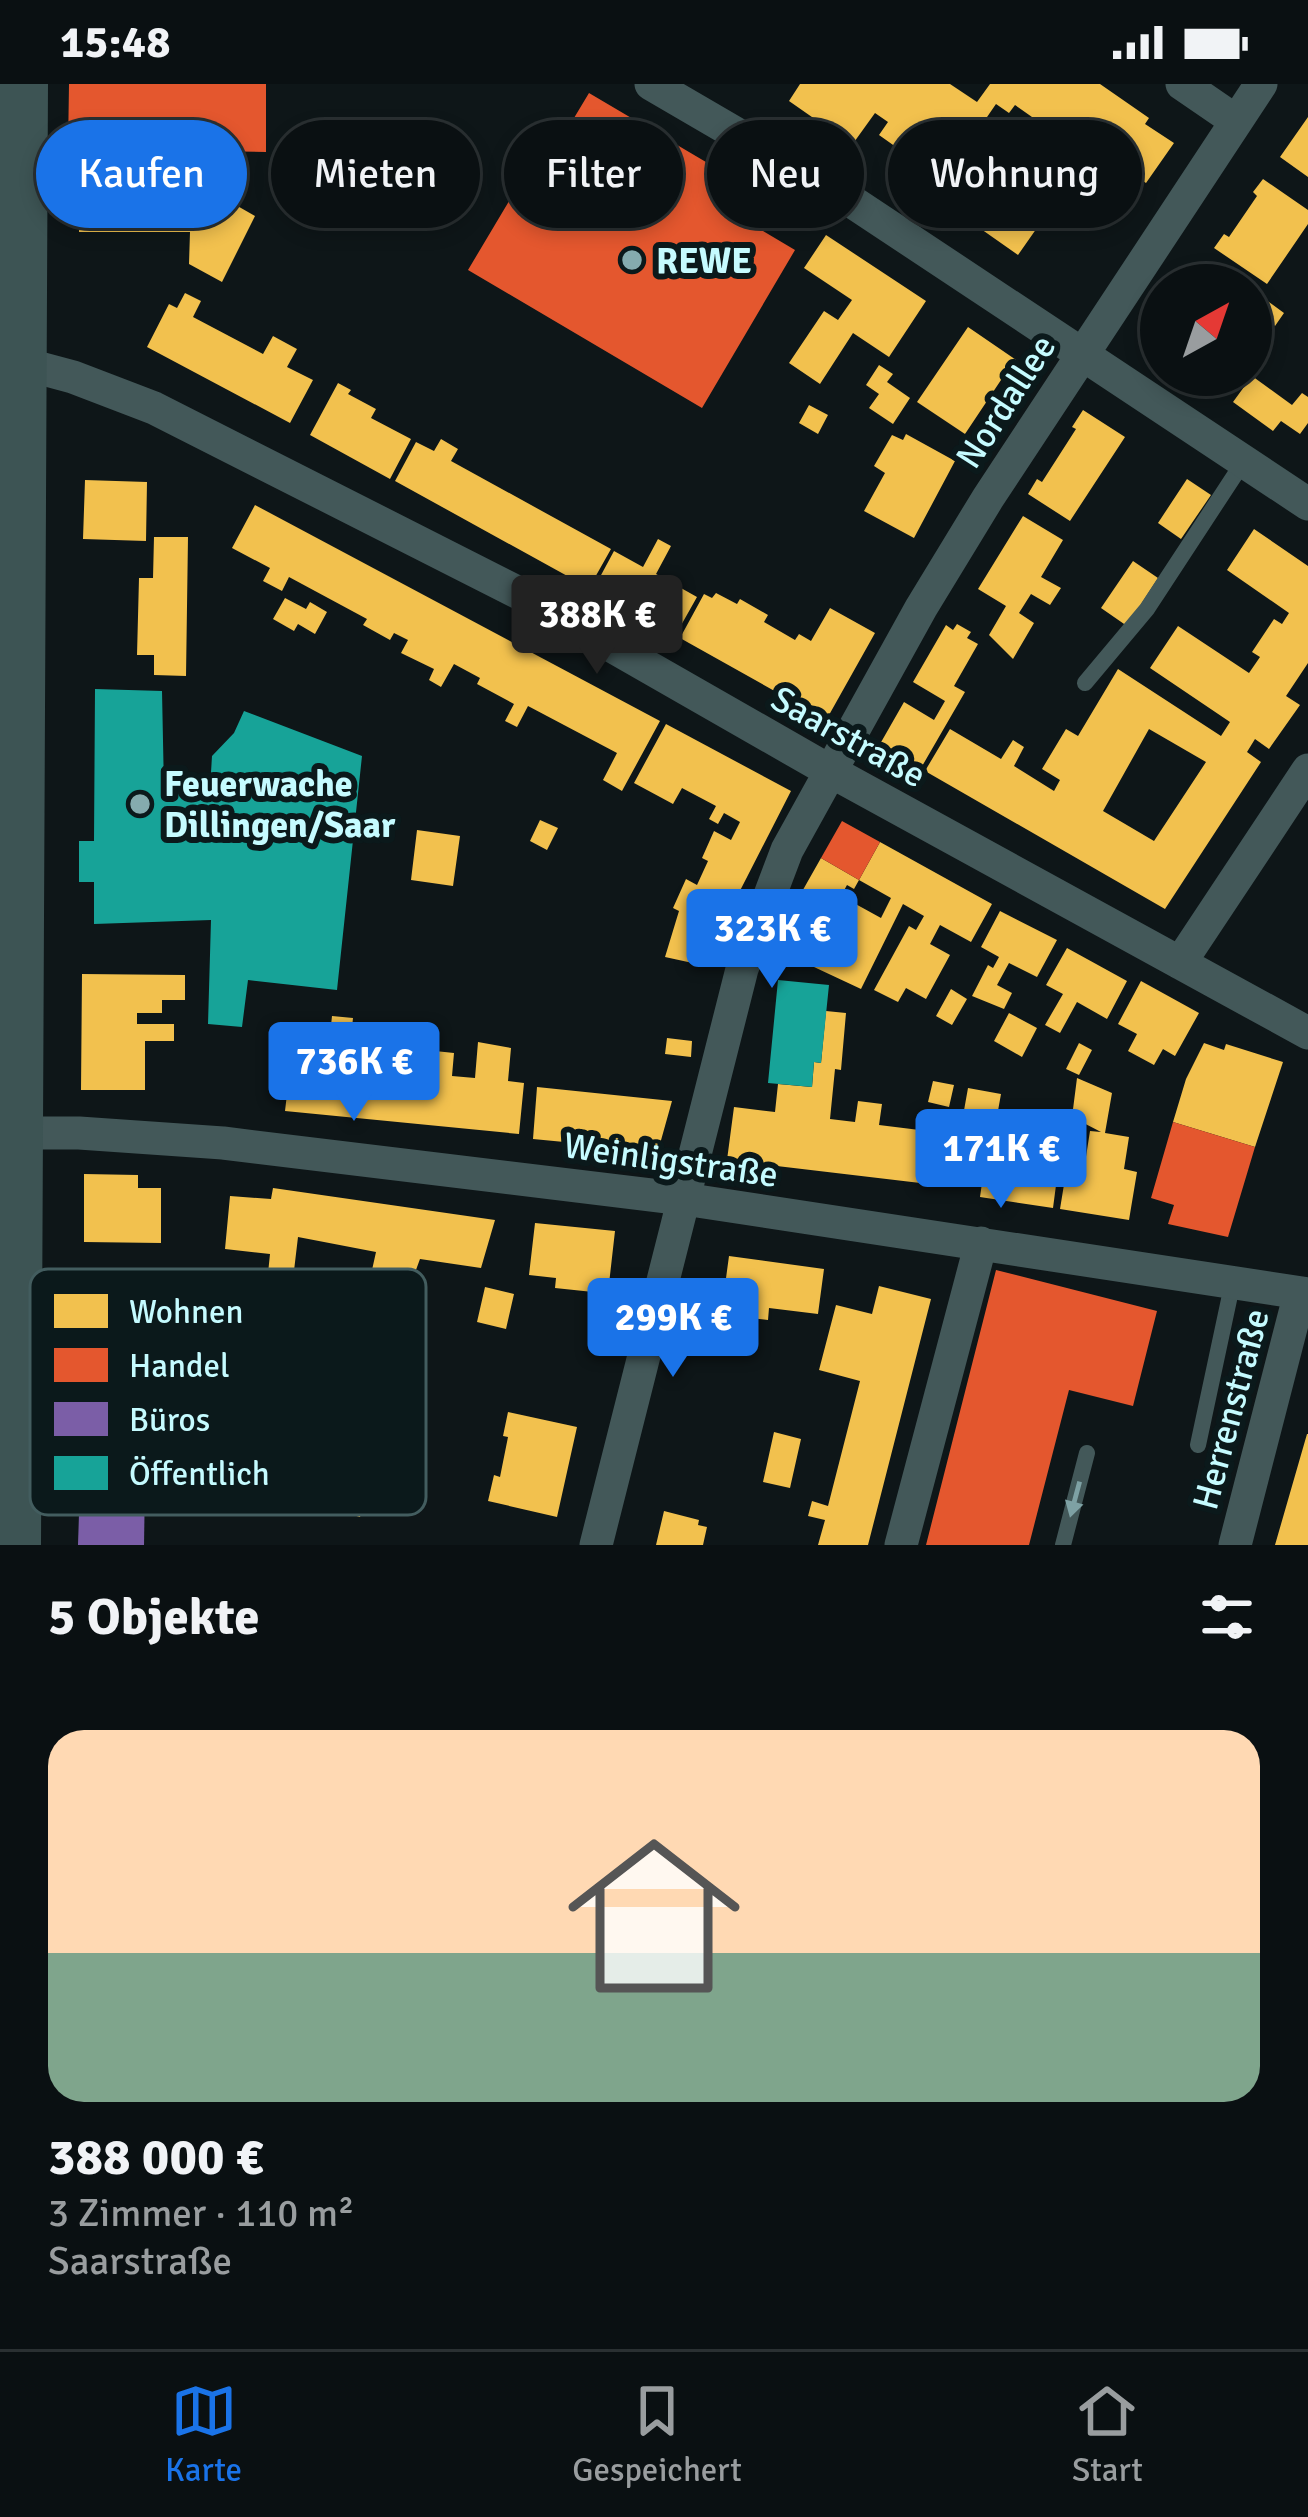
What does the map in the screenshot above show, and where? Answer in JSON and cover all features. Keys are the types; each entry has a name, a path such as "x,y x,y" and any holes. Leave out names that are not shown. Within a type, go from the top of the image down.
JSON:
{"main road":[{"path":"17,1545 9,1320 20,1133 12,360 24,84"}],"street":[{"path":"651,84 845,197 1308,504"},
{"path":"1182,84 1236,121"},
{"name":"Nordallee","path":"596,1545 742,969 787,850 955,553 1261,84"},
{"name":"Saarstraße","path":"12,360 154,408 519,593 830,771 1308,1033"},
{"path":"1180,963 1308,770"},
{"name":"Weinligstraße","path":"20,1133 79,1132 223,1143 684,1199 1304,1294"},
{"path":"901,1545 980,1243"},
{"name":"Herrenstraße","path":"1235,1545 1304,1294"}],"lane":[{"path":"1085,683 1147,609 1244,461"},
{"path":"1198,1445 1233,1281"},
{"path":"1063,1545 1087,1453"}],"building: Wohnen":[{"path":"800,84 950,84 977,102 990,84 1100,84 1149,118 1145,124 1174,143 1146,183 1142,180 1142,120 1030,120 1015,105 1009,113 996,104 985,120 888,122 875,113 864,128 864,120 816,120 789,101"},
{"path":"1308,117 1308,177 1280,157"},
{"path":"1263,179 1308,210 1308,224 1272,277 1272,264 1238,264 1214,248 1224,234 1229,237 1257,196 1253,192"},
{"path":"247,211 255,216 222,282 189,264 190,232 79,232 79,228 247,228"},
{"path":"980,228 1037,228 1018,255"},
{"path":"826,235 926,301 889,357 853,333 820,384 789,363 824,311 838,320 852,300 804,268"},
{"path":"185,293 201,301 193,317 263,354 273,336 297,349 287,367 313,380 290,423 147,347 169,304 177,308"},
{"path":"1272,304 1284,313 1275,326 1272,324"},
{"path":"968,327 1019,362 1011,374 1007,371 965,434 917,402"},
{"path":"879,365 893,374 887,382 910,398 893,424 869,408 879,394 866,385"},
{"path":"338,383 376,409 371,418 411,439 390,479 310,435"},
{"path":"1272,390 1292,405 1302,393 1308,397 1308,423 1300,434 1281,421 1273,431 1233,402 1237,396 1272,396"},
{"path":"809,405 828,415 818,434 799,423"},
{"path":"1083,410 1125,437 1070,521 1028,494 1037,479 1042,482"},
{"path":"906,434 955,461 914,538 864,511 885,473 874,466 892,435 903,440"},
{"path":"441,439 458,449 451,461 611,549 589,588 395,481 416,442 434,451"},
{"path":"1187,479 1211,495 1181,539 1158,523"},
{"path":"85,480 147,482 146,541 83,539"},
{"path":"255,505 660,721 622,791 603,780 617,753 528,706 517,727 505,721 514,704 477,684 480,678 454,664 441,687 429,680 434,669 401,653 408,640 394,633 390,640 363,625 367,619 289,577 282,591 263,581 270,568 232,548"},
{"path":"1023,516 1063,540 1041,577 1061,588 1050,605 1031,594 1019,613 1034,623 1013,659 989,635 1006,606 978,589"},
{"path":"1254,529 1308,566 1308,663 1286,696 1300,705 1269,749 1255,739 1247,752 1261,762 1165,909 925,771 950,729 1001,759 1013,740 1024,747 1014,766 1054,791 1060,780 1042,769 1066,729 1078,736 1118,669 1221,736 1230,722 1150,668 1178,626 1249,673 1260,657 1252,652 1274,619 1282,624 1289,613 1227,570","holes":["1149,729 1206,762 1154,841 1103,811"]},
{"path":"154,537 188,537 186,676 154,675 154,655 137,655 139,578 153,578"},
{"path":"658,539 671,546 656,574 697,597 675,636 593,590 614,551 643,567"},
{"path":"1133,561 1158,578 1127,626 1101,608"},
{"path":"716,593 737,604 740,599 768,615 764,622 795,640 799,634 811,641 830,608 875,633 829,715 821,717 680,638 704,594 712,598"},
{"path":"285,598 306,609 310,602 327,612 315,634 298,624 294,631 273,619"},
{"path":"957,624 971,632 967,638 978,644 954,686 965,692 921,768 880,744 904,702 934,720 945,701 913,682 946,625 953,630"},
{"path":"666,724 791,791 723,924 711,967 665,957 679,911 673,908 686,879 697,885 714,831 731,840 740,822 724,813 718,824 709,819 716,806 682,788 673,804 634,783"},
{"path":"540,820 558,828 547,850 530,841"},
{"path":"417,830 460,836 453,886 411,880"},
{"path":"880,842 992,904 971,942 940,925 930,944 950,955 926,999 906,988 898,1002 874,990 909,926 916,930 924,916 903,904 861,989 814,967 820,958 778,934 821,858 859,880","holes":["859,880 891,898 881,918 841,896 847,885 854,889"]},
{"path":"1000,911 1057,940 1037,977 1009,963 997,985 1012,993 1004,1009 972,996 988,965 993,968 999,957 981,947"},
{"path":"1067,948 1127,981 1107,1019 1077,1002 1060,1033 1045,1025 1063,994 1046,985"},
{"path":"82,974 185,975 185,1000 162,1000 162,1013 137,1013 137,1024 174,1024 174,1041 145,1041 145,1090 81,1090"},
{"path":"1141,981 1199,1013 1175,1056 1163,1049 1154,1065 1128,1051 1137,1034 1118,1024"},
{"path":"951,989 967,999 952,1025 936,1016"},
{"path":"826,1011 846,1013 830,1119 855,1122 858,1101 882,1104 879,1125 960,1135 954,1187 727,1160 734,1107 775,1112 778,1084 812,1087 814,1062 821,1063"},
{"path":"1009,1013 1037,1028 1022,1057 994,1041"},
{"path":"332,1016 353,1018 348,1065 384,1069 385,1059 434,1063 435,1051 454,1053 452,1076 475,1078 478,1042 511,1048 508,1081 524,1083 519,1134 285,1111 291,1060 327,1063"},
{"path":"667,1038 692,1041 691,1057 665,1054"},
{"path":"1079,1043 1092,1050 1079,1075 1066,1069"},
{"path":"1204,1043 1224,1050 1226,1044 1283,1062 1255,1147 1173,1122 1186,1079"},
{"path":"1077,1078 1112,1093 1105,1133 1129,1137 1124,1169 1137,1172 1129,1220 1060,1209 1068,1160 1085,1163 1090,1131 1101,1132 1072,1117"},
{"path":"933,1081 954,1085 949,1107 928,1102"},
{"path":"537,1087 672,1101 658,1151 533,1139"},
{"path":"968,1088 1001,1094 996,1122 963,1116"},
{"path":"1030,1112 1065,1117 1053,1208 980,1197 987,1148 1010,1151 1013,1125 1027,1127"},
{"path":"84,1174 138,1175 138,1188 161,1188 161,1243 84,1242"},
{"path":"273,1188 495,1220 481,1268 420,1259 416,1269 372,1269 376,1252 298,1237 294,1269 268,1269 270,1254 225,1249 230,1196 271,1199"},
{"path":"535,1223 615,1231 609,1284 594,1282 593,1292 555,1288 556,1278 529,1275"},
{"path":"729,1256 824,1269 818,1314 769,1308 768,1320 750,1318 746,1346 717,1342 720,1320 704,1317 707,1291 724,1293"},
{"path":"879,1286 931,1299 868,1545 818,1545 825,1520 808,1516 812,1501 828,1506 860,1381 819,1370 836,1305 872,1314"},
{"path":"485,1287 514,1294 506,1329 477,1322"},
{"path":"508,1412 577,1427 557,1517 488,1501 494,1475 500,1477"},
{"path":"774,1432 801,1439 790,1488 763,1482"},
{"path":"1307,1434 1308,1545 1275,1545"},
{"path":"664,1511 699,1520 698,1525 707,1527 703,1545 656,1545"}],"building: Handel":[{"path":"69,84 266,84 266,152 247,152 247,120 68,120"},
{"name":"REWE","path":"589,93 635,120 573,120"},
{"name":"REWE","path":"683,148 707,163 707,228 765,228 795,250 702,408 468,270 504,210 504,228 683,228"},
{"path":"842,821 880,842 859,880 821,858"},
{"path":"1173,1122 1255,1147 1228,1237 1168,1224 1174,1205 1151,1198"},
{"path":"996,1270 1157,1311 1133,1406 1069,1390 1029,1545 926,1545"}],"building: Büros":[{"path":"79,1515 144,1515 144,1545 78,1545"}],"building: Öffentlich":[{"path":"95,689 162,691 164,790 210,789 212,756 234,733 244,711 362,756 337,990 248,980 242,1027 208,1024 211,920 94,924 94,882 79,882 79,841 94,841"},
{"path":"778,980 829,985 821,1063 814,1062 812,1087 768,1083"}],"place":[{"name":"REWE","path":"632,260"},
{"name":"Feuerwache Dillingen/Saar","path":"140,804"}]}
